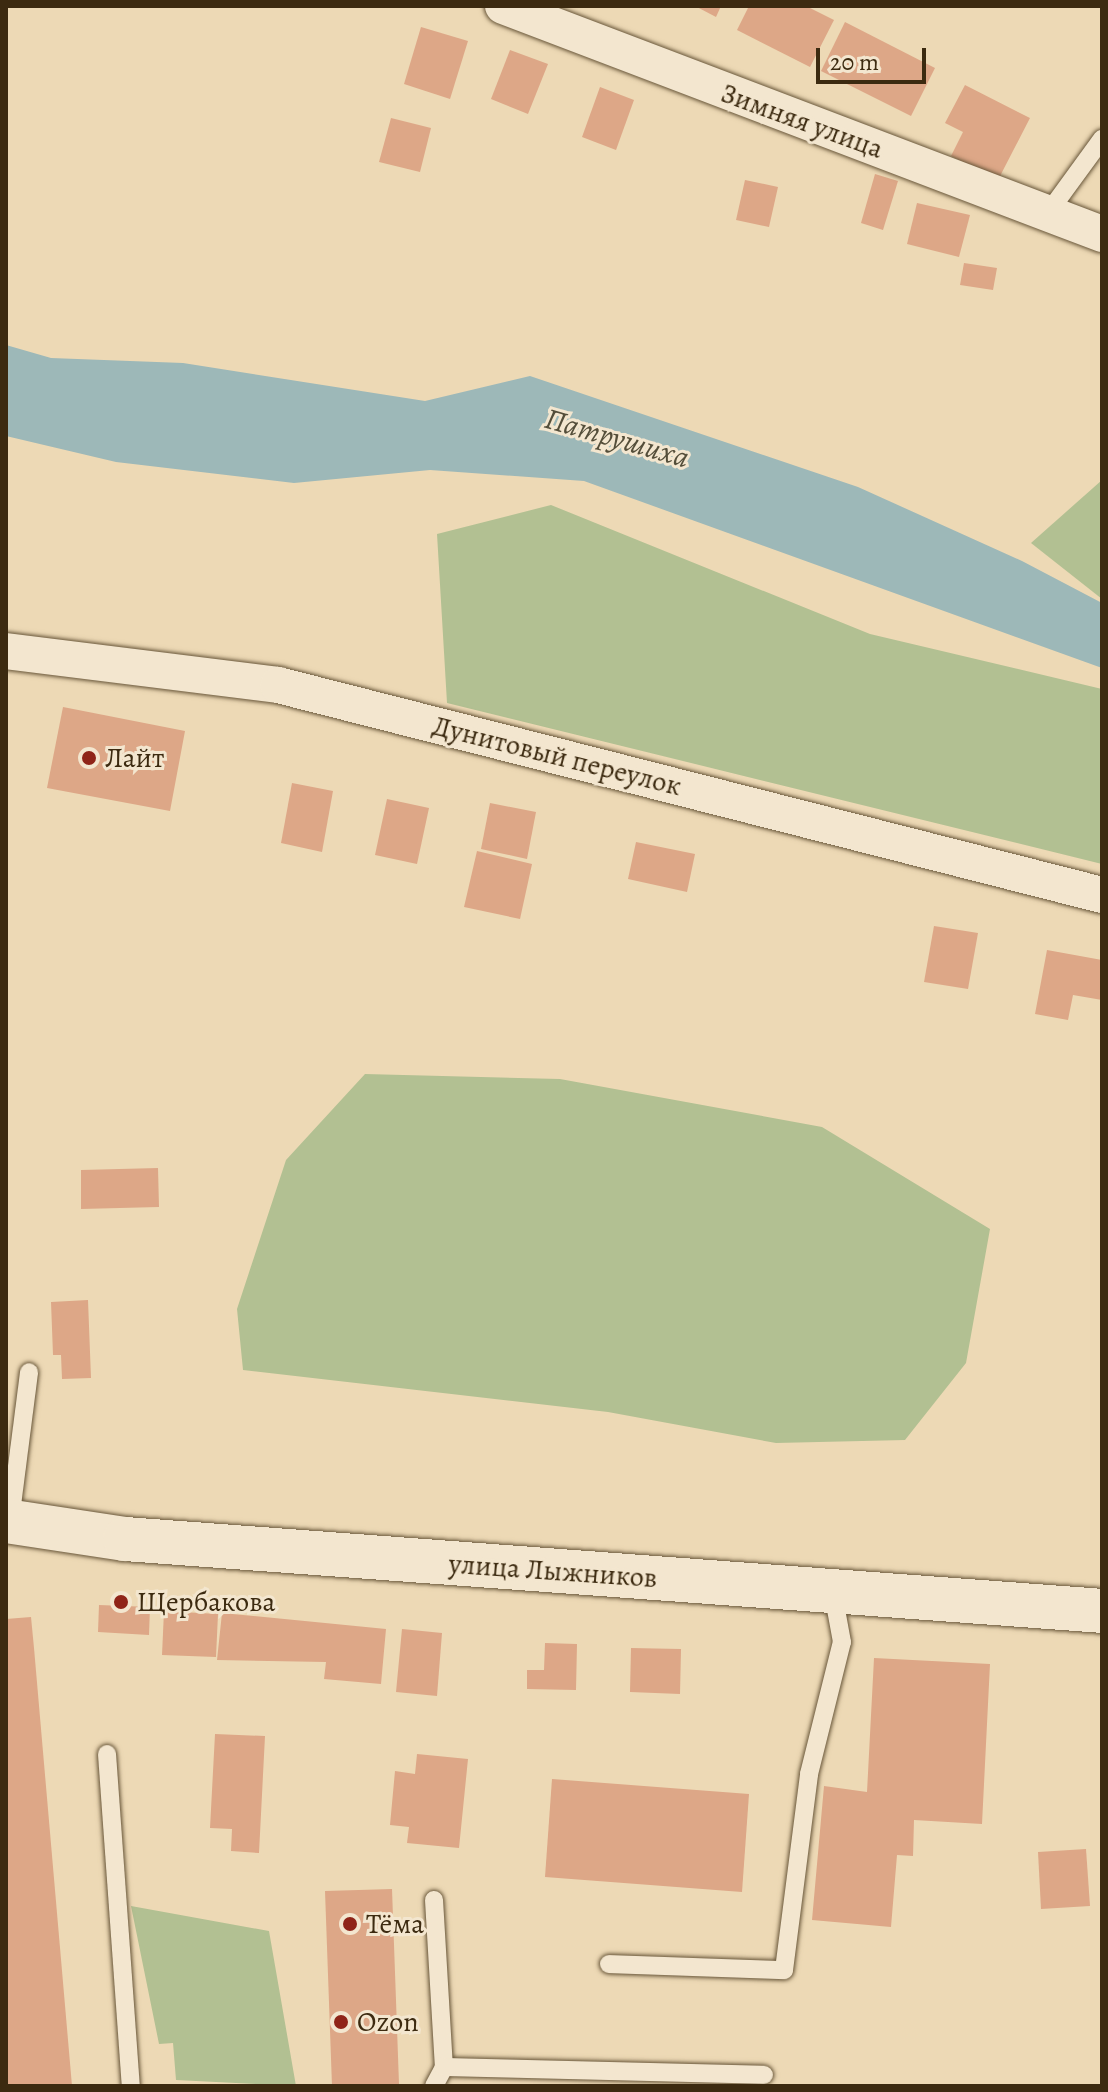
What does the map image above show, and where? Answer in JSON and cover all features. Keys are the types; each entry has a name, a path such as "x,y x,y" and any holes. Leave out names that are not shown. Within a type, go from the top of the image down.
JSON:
{"main road":[{"name":"улица Лыжников","path":"8,1521 125,1539 1102,1611"}],"street":[{"name":"Зимняя улица","path":"503,6 1102,234"},
{"name":"Дунитовый переулок","path":"6,651 278,685 1102,895"}],"lane":[{"path":"1048,213 1102,139"},
{"path":"8,1521 29,1372"},
{"path":"609,1964 784,1970 809,1774 842,1642 833,1593"},
{"path":"107,1754 131,2086"},
{"path":"434,1900 444,2067 434,2086"},
{"path":"444,2067 764,2075"}],"green space":[{"path":"1102,480 1102,599 1031,543"},
{"path":"551,505 870,634 1102,689 1102,864 447,703 437,534"},
{"path":"365,1074 560,1079 822,1127 990,1229 966,1363 905,1440 776,1443 608,1412 243,1370 237,1309 286,1160"},
{"path":"131,1906 269,1931 296,2086 176,2080 173,2043 159,2044"}],"water":[{"name":"Патрушиха","path":"6,345 51,358 183,363 425,401 530,376 858,487 1022,561 1102,603 1102,668 584,481 430,470 294,483 116,462 6,436"}],"building":[{"path":"695,6 721,6 716,17"},
{"path":"749,6 806,6 834,20 810,67 737,30"},
{"path":"845,22 935,68 911,116 821,71"},
{"path":"421,27 468,41 450,99 404,84"},
{"path":"510,50 548,64 528,114 491,99"},
{"path":"965,85 1030,118 998,180 951,156 963,132 945,123"},
{"path":"600,87 634,100 616,150 582,137"},
{"path":"391,118 431,128 420,172 379,162"},
{"path":"875,174 898,181 883,230 861,223"},
{"path":"745,180 778,187 769,227 736,220"},
{"path":"917,203 970,215 959,257 907,244"},
{"path":"964,263 997,268 993,290 960,285"},
{"path":"63,707 185,731 170,811 47,788"},
{"path":"292,783 333,791 322,852 281,843"},
{"path":"387,799 429,808 417,864 375,855"},
{"path":"490,803 536,812 527,859 481,849"},
{"path":"636,842 695,854 687,892 628,879"},
{"path":"477,851 532,864 520,919 464,907"},
{"path":"934,926 978,933 968,989 924,982"},
{"path":"1047,950 1102,960 1102,1000 1073,995 1068,1020 1035,1014"},
{"path":"158,1168 159,1207 81,1209 81,1170"},
{"path":"88,1300 91,1378 62,1379 61,1355 53,1355 51,1302"},
{"path":"99,1605 150,1607 149,1635 98,1632"},
{"path":"164,1611 218,1614 216,1657 162,1655"},
{"path":"222,1613 386,1629 381,1684 324,1679 326,1662 217,1660"},
{"path":"31,1617 72,2086 6,2086 6,1619"},
{"path":"402,1629 442,1633 437,1696 396,1692"},
{"path":"545,1643 577,1644 576,1690 527,1689 527,1670 544,1670"},
{"path":"631,1648 681,1649 680,1694 630,1692"},
{"path":"874,1658 990,1664 982,1824 914,1820 913,1856 897,1855 891,1927 812,1920 824,1786 867,1792"},
{"path":"215,1734 265,1736 259,1853 231,1851 232,1829 210,1828"},
{"path":"417,1754 468,1759 459,1848 407,1843 409,1827 390,1825 395,1771 415,1774"},
{"path":"552,1779 749,1794 742,1892 545,1877"},
{"path":"1086,1849 1090,1906 1041,1909 1038,1852"},
{"path":"392,1889 399,2084 332,2086 325,1891"}],"place":[{"name":"Лайт","path":"89,758"},
{"name":"Щербакова","path":"121,1602"},
{"name":"Тёма","path":"350,1924"},
{"name":"Ozon","path":"341,2022"}]}
